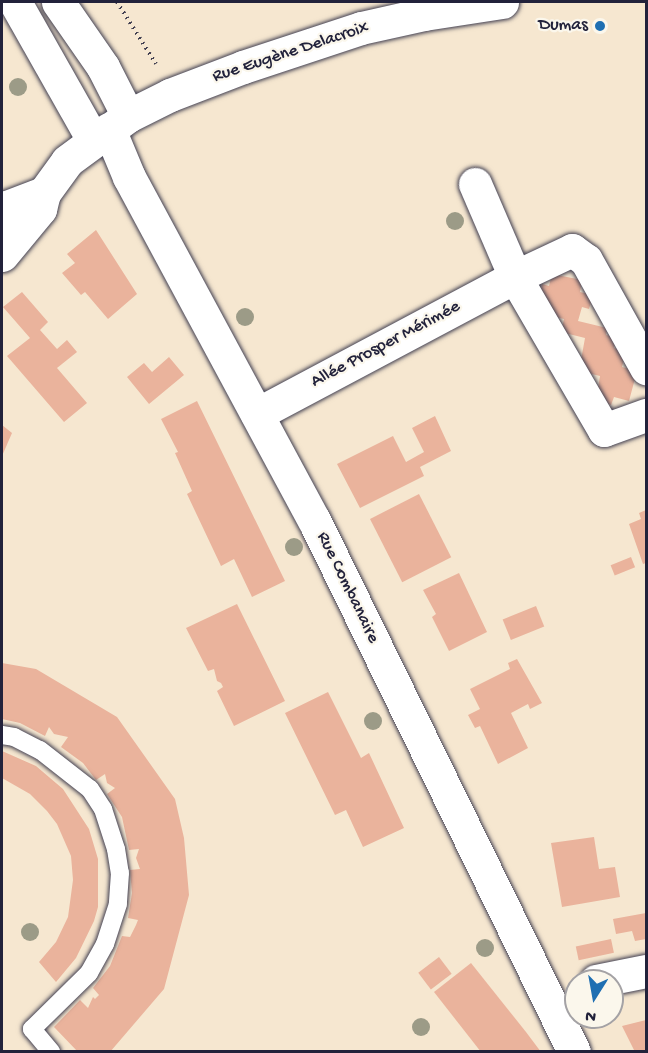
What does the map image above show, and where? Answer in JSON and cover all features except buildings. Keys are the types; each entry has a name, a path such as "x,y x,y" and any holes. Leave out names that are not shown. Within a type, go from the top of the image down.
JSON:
{"street":[{"name":"Rue Combanaire","path":"15,2 110,128"},
{"name":"Rue Combanaire","path":"58,2 103,67 110,128 129,177 319,531 574,1052"},
{"name":"Rue Eugène Delacroix","path":"2,255 40,209 44,193 67,161 110,128 170,95 243,67 362,28 502,2"},
{"path":"475,184 515,277 604,430 646,416"},
{"path":"2,213 7,207 44,193"},
{"name":"Allée Prosper Mérimée","path":"257,414 515,277 572,250 586,260 646,368"},
{"path":"624,975 646,971"},
{"path":"541,984 564,987"}],"lane":[{"path":"2,735 14,737 40,750 90,789 103,809 116,849 120,873 118,904 105,944 89,973 32,1029 51,1052"}],"path":[{"path":"117,2 157,66"}],"place":[{"name":"Dumas","path":"600,26"}]}
